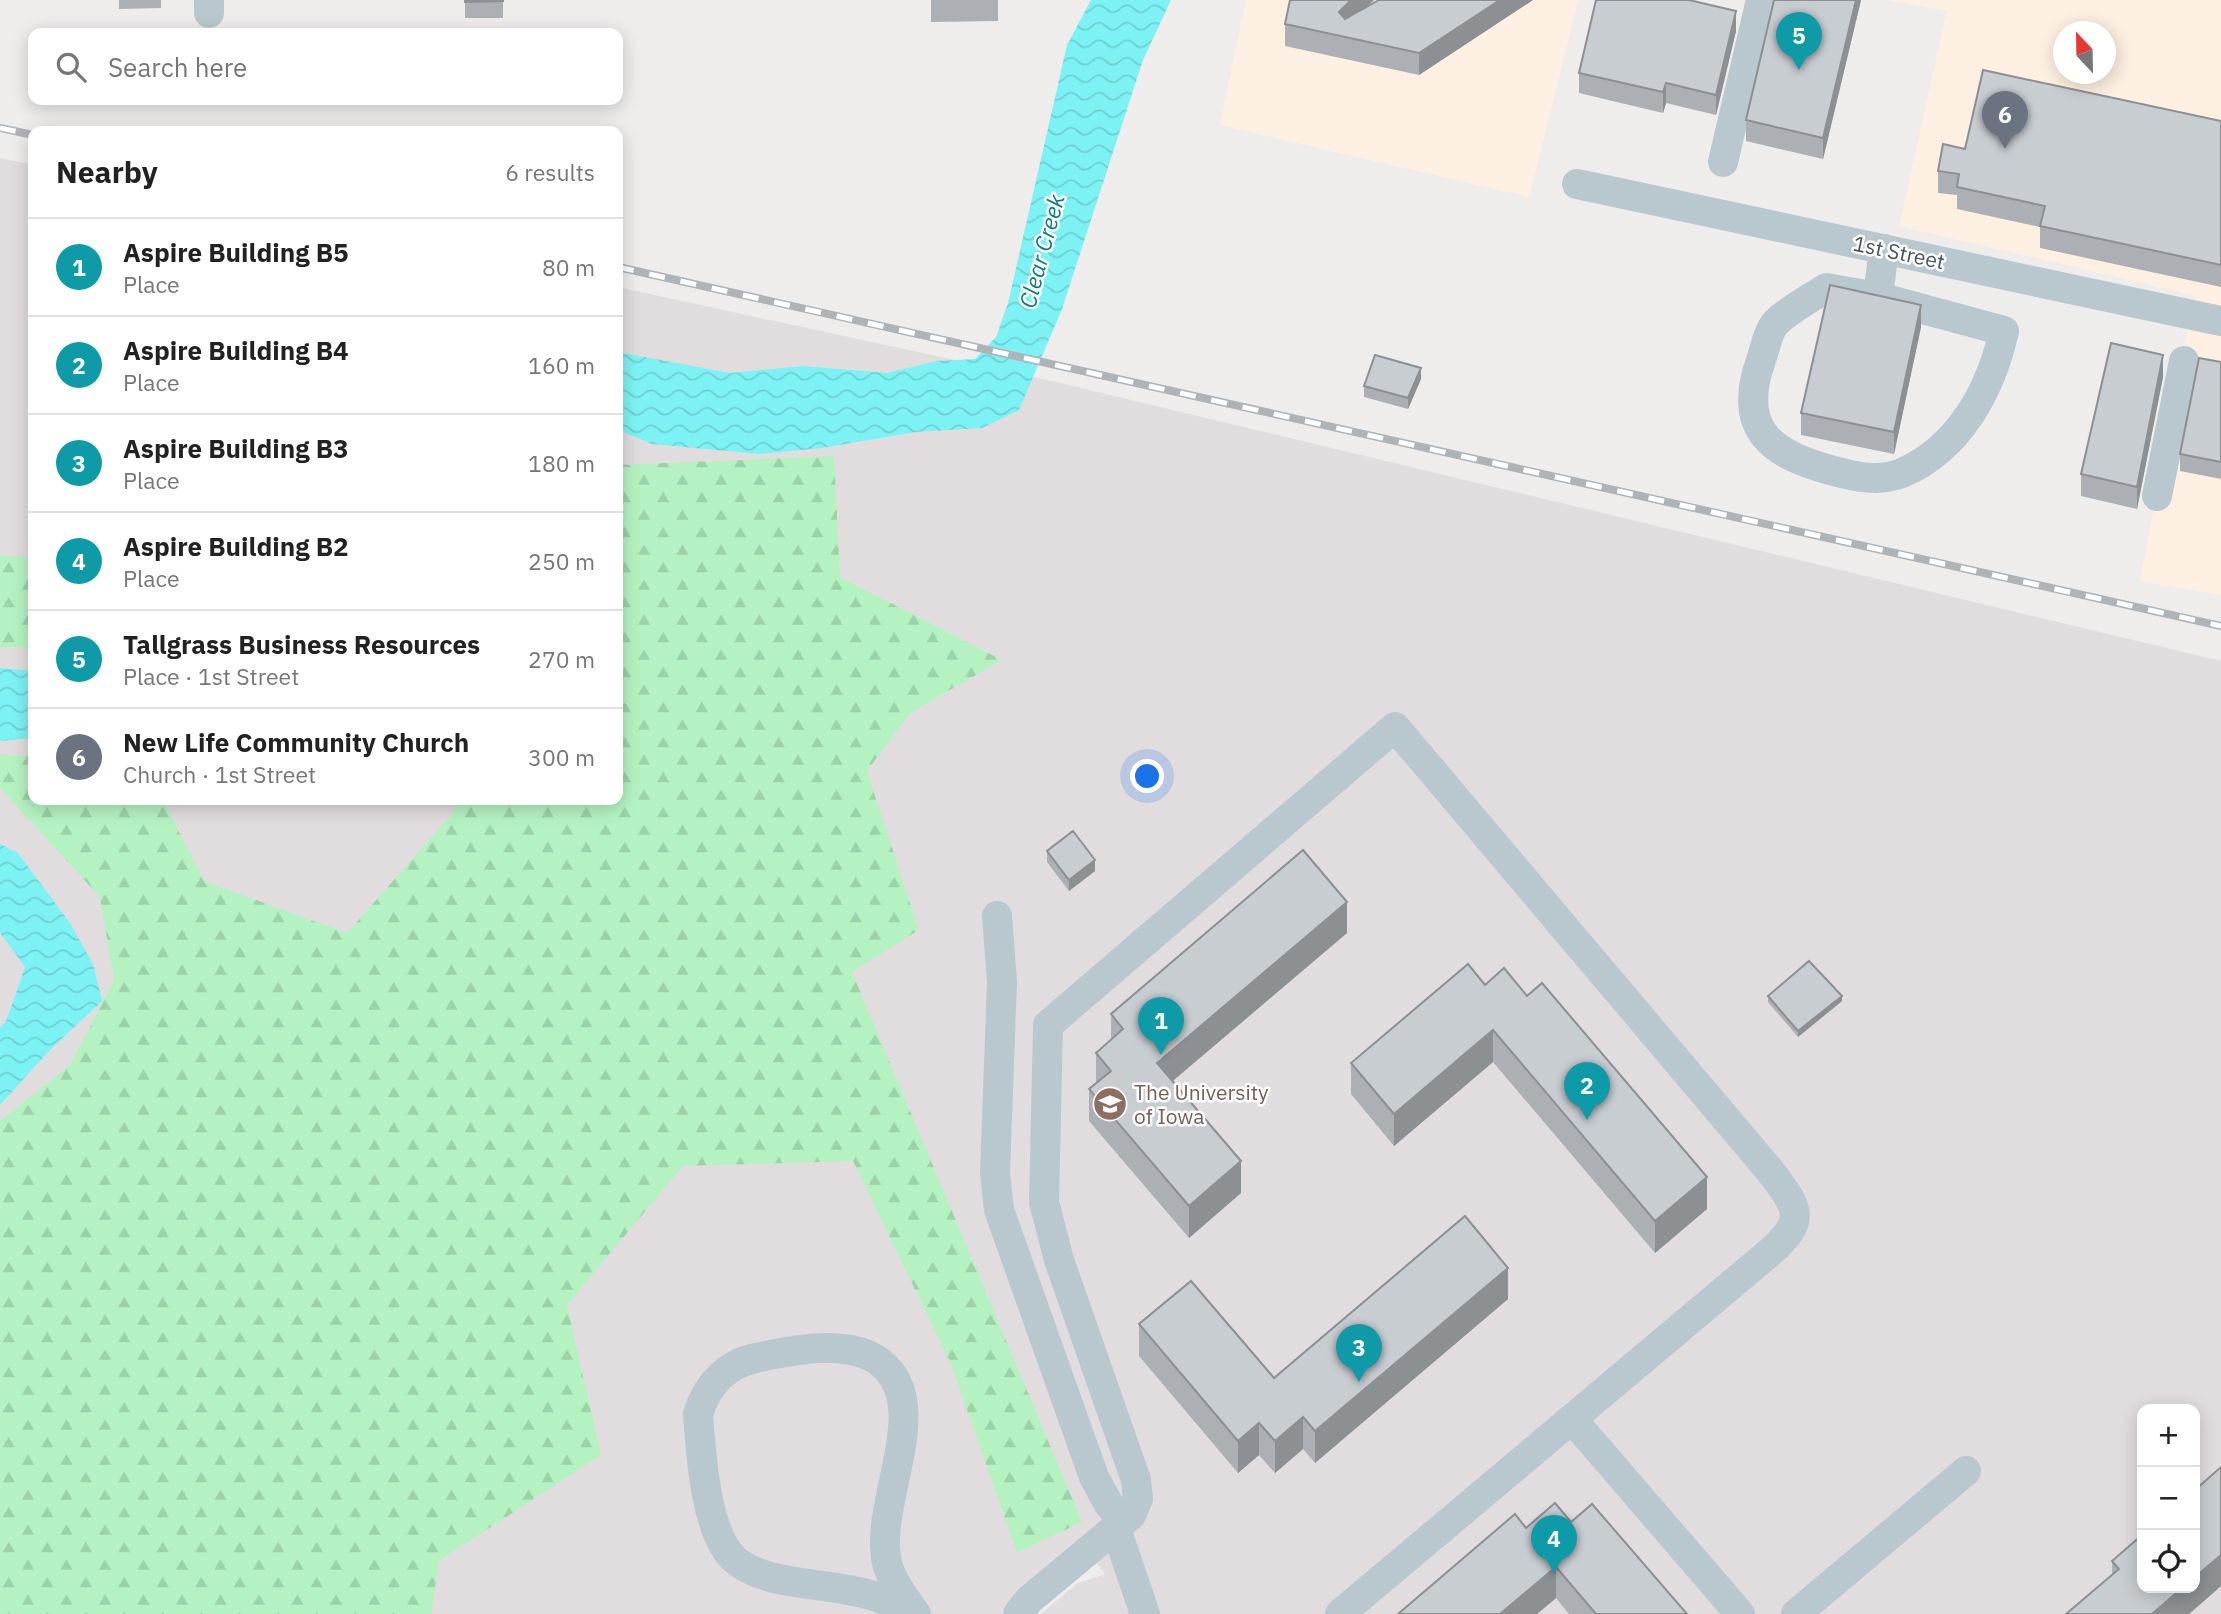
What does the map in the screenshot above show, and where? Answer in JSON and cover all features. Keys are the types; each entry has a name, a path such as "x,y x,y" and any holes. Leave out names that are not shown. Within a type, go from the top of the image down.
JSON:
{"street":[{"path":"1723,162 1761,0"},
{"name":"1st Street","path":"1577,184 2221,321"},
{"path":"1878,297 1884,249"},
{"path":"1826,288 1878,297 2004,331 2000,351 1973,413 1943,448 1901,473 1864,479 1798,462 1765,439 1751,408 1758,368 1774,325 1826,288"},
{"path":"2157,495 2184,361"},
{"path":"1018,1614 1029,1600 1118,1523 1131,1515 1138,1499 1136,1479 1059,1260 1044,1202 1048,1025 1395,727 1771,1172 1794,1206 1797,1218 1789,1235 1340,1614"},
{"path":"997,916 1002,982 995,1173 999,1210 1094,1477 1118,1523 1145,1614"},
{"path":"824,1349 863,1354 889,1369 897,1380 904,1405 885,1526 887,1562 914,1614 875,1595 787,1581 755,1571 734,1558 717,1530 698,1414 703,1398 716,1379 732,1366 754,1358 824,1349"},
{"path":"1572,1419 1740,1614"},
{"path":"1796,1614 1966,1471"}],"shaded area":[{"path":"1246,0 1578,0 1529,197 1220,125"},
{"path":"1888,0 2221,0 2221,595 2140,581 2194,295 1899,226 1947,11"},
{"name":"The University of Iowa","path":"0,158 28,164 28,805 623,805 623,288 1056,382 2221,661 2221,1614 1041,1614 1076,1584 1105,1574 1081,1541 1021,1591 1001,1614 0,1614"}],"green space":[{"path":"834,456 840,577 1002,660 910,713 867,771 919,930 852,972 1082,1522 1017,1553 951,1364 853,1161 683,1166 567,1305 601,1455 439,1561 431,1614 0,1614 0,1121 70,1065 114,980 100,897 0,788 0,755 28,756 28,805 166,805 204,881 347,933 453,813 456,805 623,805 623,465"},
{"path":"0,555 28,558 28,647 0,647"}],"water":[{"name":"Clear Creek","path":"1091,0 1171,0 1143,60 1062,309 1019,410 982,428 916,432 822,448 759,454 652,444 623,432 623,353 730,373 803,366 887,373 937,361 975,359 996,337 1008,303 1067,45"},
{"path":"0,668 28,671 28,738 0,741"},
{"path":"0,844 18,853 70,923 93,964 102,1001 50,1050 0,1105 0,1027 6,1021 25,967 0,933"}],"building":[{"path":"503,0 503,1 465,2"},
{"path":"1290,0 1351,0 1339,12 1345,19 1379,0 1500,0 1419,53 1285,24"},
{"path":"1596,0 1689,0 1736,11 1716,95 1666,83 1663,92 1579,73"},
{"path":"1774,0 1856,0 1823,138 1746,120"},
{"path":"1983,70 2221,121 2221,265 2040,226 2045,206 1957,187 1959,174 1938,171 1943,144 1965,149"},
{"path":"1830,285 1921,305 1894,432 1801,413"},
{"path":"2111,343 2163,355 2137,487 2081,474"},
{"path":"1375,355 1421,368 1408,398 1364,386"},
{"path":"2199,358 2221,362 2221,462 2180,454"},
{"path":"1073,831 1095,860 1069,880 1047,851"},
{"path":"1303,850 1347,902 1157,1063 1241,1161 1189,1206 1089,1089 1111,1071 1096,1053 1123,1029 1111,1014"},
{"path":"1809,961 1842,996 1798,1031 1768,996"},
{"path":"1468,964 1485,985 1504,968 1527,996 1542,983 1707,1177 1655,1221 1493,1030 1394,1114 1351,1063"},
{"path":"1465,1216 1508,1268 1315,1431 1303,1417 1275,1441 1259,1423 1238,1441 1139,1324 1191,1281 1274,1378"},
{"path":"2221,1467 2221,1555 2200,1573 2200,1530 2200,1486"},
{"path":"1555,1503 1571,1522 1592,1504 1687,1614 1596,1614 1556,1567 1500,1614 1398,1614 1515,1514 1526,1528"},
{"path":"2137,1539 2137,1593 2176,1593 2152,1614 2066,1614 2119,1569 2112,1561"}],"railway":[{"path":"0,128 28,134"},
{"path":"623,268 2221,626"}],"place":[{"name":"Tallgrass Business Resources","path":"1799,70"},
{"name":"New Life Community Church","path":"2005,149"},
{"name":"Aspire Building B5","path":"1161,1055"},
{"name":"The University of Iowa","path":"1110,1104"},
{"name":"Aspire Building B4","path":"1587,1120"},
{"name":"Aspire Building B3","path":"1359,1382"},
{"name":"Aspire Building B2","path":"1554,1573"}]}
